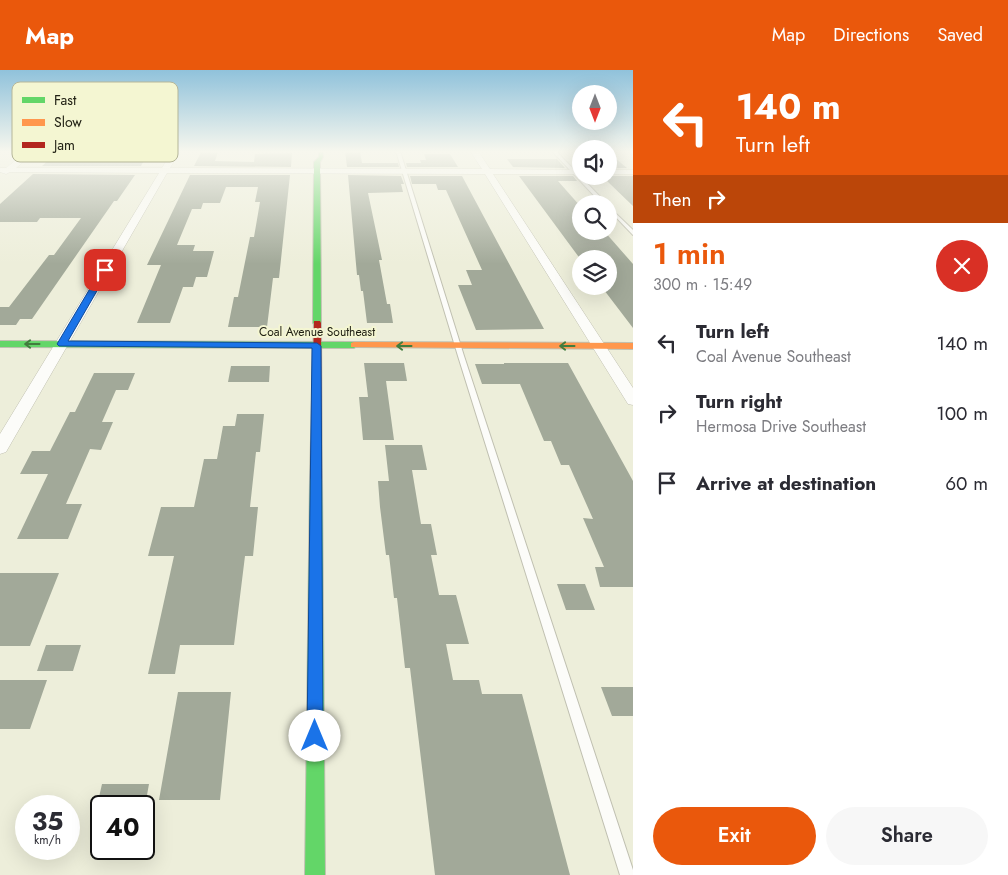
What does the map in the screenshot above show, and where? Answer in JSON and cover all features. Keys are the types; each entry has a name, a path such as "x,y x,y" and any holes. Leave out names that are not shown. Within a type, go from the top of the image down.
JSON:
{"street":[{"path":"0,448 153,189"},
{"path":"315,875 317,189"},
{"path":"497,189 633,400"},
{"name":"Coal Avenue Southeast","path":"0,344 633,346"}],"lane":[{"path":"409,189 627,875"},
{"path":"617,216 633,233"}],"building":[{"path":"17,189 126,189 117,201 114,201 32,319 20,319 16,325 0,325 0,307 9,307 49,255 54,255 81,218 40,218 37,222 0,222 0,204"},
{"path":"184,189 225,189 220,203 203,203 201,209 192,209 177,245 195,245 193,251 214,251 207,277 196,277 193,287 183,287 170,323 137,323 161,265 147,265"},
{"path":"258,189 289,189 279,278 273,278 267,327 228,327 234,297 238,297 250,237 254,237 260,202 255,202"},
{"path":"349,189 402,189 403,192 368,193 382,260 379,260 387,304 390,304 393,323 367,323 363,291 361,291 359,275 357,275"},
{"path":"438,189 469,189 544,329 476,330 458,285 472,285 466,270 482,270 446,190"},
{"path":"528,189 565,189 572,197 572,240 612,240 633,264 633,328 608,295 617,295 617,250 574,250"},
{"path":"615,189 633,189 633,206"},
{"path":"364,363 404,363 407,381 386,381 394,440 363,440 359,397 368,397"},
{"path":"568,363 633,481 633,587 600,587 595,567 604,567 583,518 593,519 569,465 561,465 551,441 544,441 520,384 482,384 475,364"},
{"path":"231,366 270,366 269,382 228,382"},
{"path":"94,373 135,373 128,390 116,390 102,422 113,422 101,450 90,449 66,504 82,504 68,539 17,539 48,474 20,474 32,451 50,451 70,412 75,412"},
{"path":"237,414 264,414 260,452 256,452 250,507 258,507 253,556 245,556 234,645 180,645 175,674 148,674 174,556 148,556 161,507 194,507 204,459 217,459 223,426 235,426"},
{"path":"385,445 422,445 427,470 412,470 421,524 431,524 437,555 431,555 439,595 456,595 469,644 446,644 453,680 479,680 482,694 522,694 570,875 435,875 410,668 405,668 397,598 394,598 389,555 386,555 380,507 378,481 389,481"},
{"path":"0,573 59,573 30,646 0,646"},
{"path":"557,584 585,584 595,610 566,610"},
{"path":"46,645 81,645 73,671 37,671"},
{"path":"0,680 47,680 30,729 0,729"},
{"path":"601,687 633,687 633,716 612,716"},
{"path":"178,692 231,692 220,800 159,800"},
{"path":"102,784 149,784 147,795 100,795"}],"traffic: fast":[{"path":"317,189 317,323"},
{"path":"0,344 354,345"},
{"path":"315,875 316,478"}],"traffic: slow":[{"path":"354,345 633,346"}],"traffic: jam":[{"path":"316,478 317,323"}],"route":[{"path":"105,270 62,344 317,346 315,736"}]}
